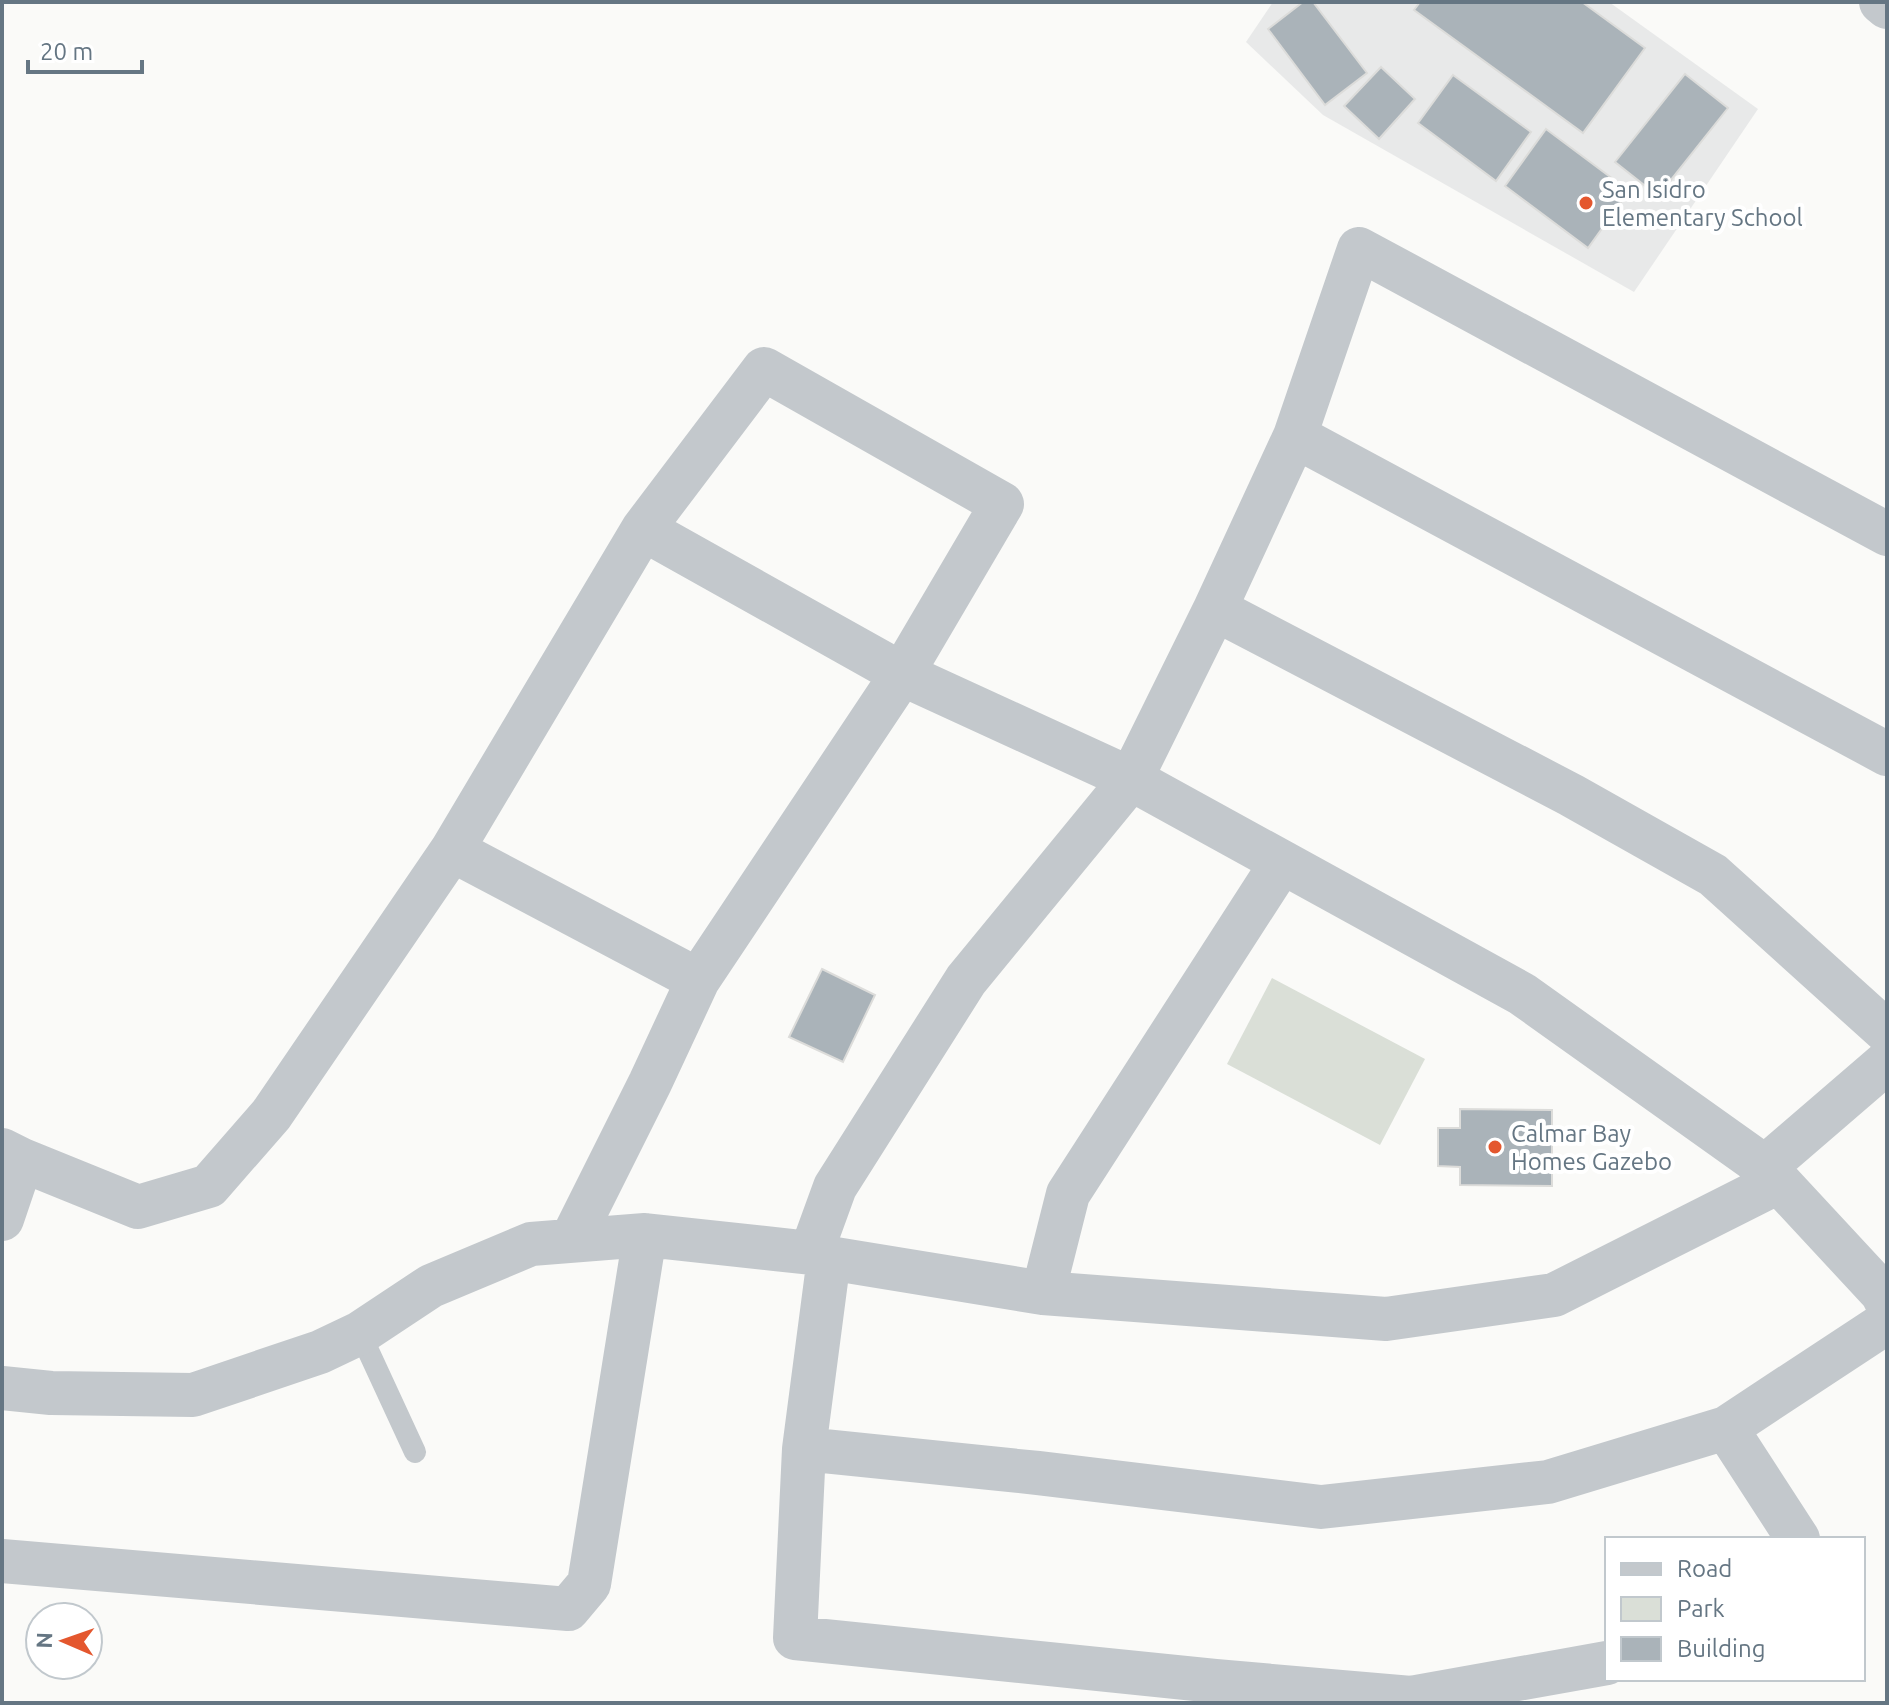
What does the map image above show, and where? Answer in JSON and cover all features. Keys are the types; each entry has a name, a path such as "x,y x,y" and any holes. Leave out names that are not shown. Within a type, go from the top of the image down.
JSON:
{"street":[{"path":"1881,2 1887,7"},
{"path":"1605,1663 1411,1698 795,1638 804,1449 820,1255 835,1187 966,980 1131,779 1215,609 1295,436 1359,249 1887,534"},
{"path":"2,1219 12,1155 138,1207 209,1186 271,1115 452,850 643,529 764,369 1002,504 902,674 698,980 571,1241"},
{"path":"1295,436 1887,754"},
{"path":"643,529 902,674 1131,779 1522,994 1771,1174 1886,1302 1726,1428 1548,1482 1321,1507 804,1449"},
{"path":"1215,609 1571,795 1713,875 1887,1032"},
{"path":"452,850 698,980"},
{"path":"1043,1293 1068,1194 1282,862"},
{"path":"2,1388 51,1393 193,1395 320,1352 360,1333 431,1286 531,1244 645,1235 820,1255 1043,1293 1386,1319 1554,1295 1771,1174 1887,1062"},
{"path":"2,1561 568,1609 589,1584 645,1235"},
{"path":"1726,1428 1797,1537"}],"lane":[{"path":"360,1333 415,1452"}],"shaded area":[{"name":"San Isidro Elementary School","path":"1273,2 1609,2 1758,109 1634,292 1323,115 1246,42"}],"green space":[{"path":"1272,978 1425,1059 1380,1145 1227,1064"}],"building":[{"path":"1303,2 1313,2 1367,73 1325,105 1268,29"},
{"path":"1420,2 1582,2 1645,48 1583,133 1414,10"},
{"path":"1381,67 1415,99 1379,139 1344,106"},
{"path":"1685,74 1728,108 1658,196 1615,162"},
{"path":"1453,75 1531,132 1496,181 1418,123"},
{"path":"1546,129 1629,191 1588,248 1505,186"},
{"path":"822,969 875,995 843,1062 789,1037"},
{"name":"Calmar Bay Homes Gazebo","path":"1460,1109 1552,1110 1552,1186 1460,1185 1460,1167 1438,1166 1438,1128 1460,1128"}],"place":[{"name":"San Isidro Elementary School","path":"1586,203"},
{"name":"Calmar Bay Homes Gazebo","path":"1495,1147"}]}
